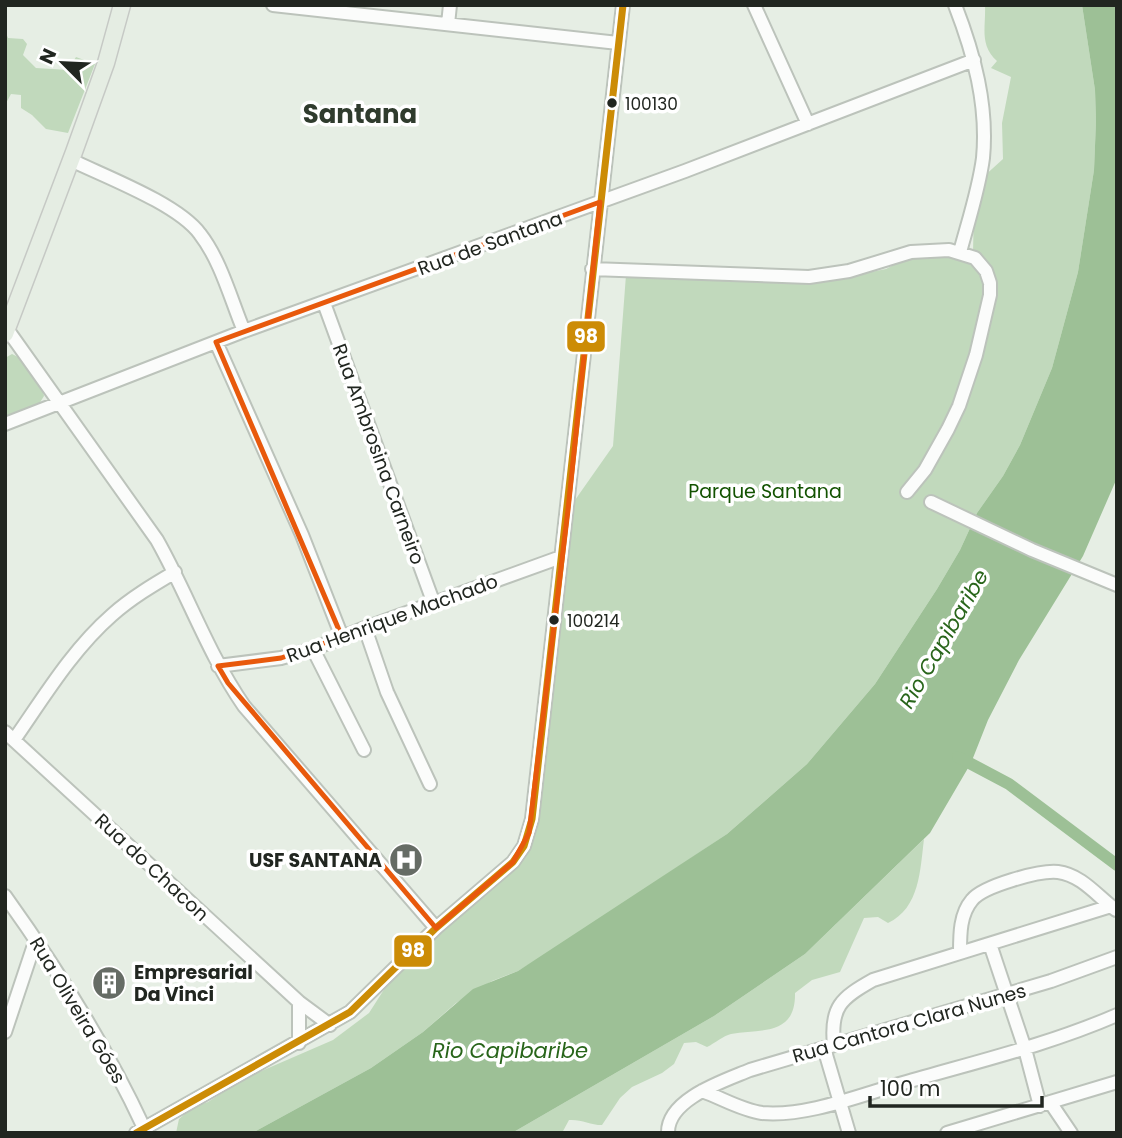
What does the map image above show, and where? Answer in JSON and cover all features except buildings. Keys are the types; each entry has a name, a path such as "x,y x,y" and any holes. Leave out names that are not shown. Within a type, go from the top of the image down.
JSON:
{"main road":[{"path":"6,331 106,63 122,5"}],"street":[{"path":"273,5 618,43"},
{"path":"448,24 450,5"},
{"path":"140,1130 299,1043 366,999 436,928 513,862 524,846 532,818 623,5"},
{"path":"754,5 808,124"},
{"path":"955,5 974,60 982,102 982,159 960,252"},
{"name":"Rua de Santana","path":"5,424 244,331 600,202 974,60"},
{"path":"71,160 162,205 188,221 211,250 244,331"},
{"path":"592,269 809,277 849,271 911,252 960,252 975,258 982,264 990,283 990,295 976,355 959,406 925,470 907,492"},
{"name":"Rua Ambrosina Carneiro","path":"324,303 434,604"},
{"path":"6,331 35,365 156,540 175,572 218,666 250,714 436,928"},
{"path":"216,342 292,511 342,637"},
{"path":"931,502 1032,550 1117,585"},
{"name":"Rua Henrique Machado","path":"218,666 281,658 313,649 561,557"},
{"path":"10,736 90,637 127,603 175,572"},
{"path":"365,628 387,692 430,784"},
{"path":"313,649 364,750"},
{"name":"Rua do Chacon","path":"10,736 299,1002 330,1025"},
{"path":"960,952 960,930 973,898 1018,879 1040,873 1059,872 1091,888 1114,908"},
{"name":"Rua Oliveira Góes","path":"5,896 95,1031 140,1130"},
{"path":"849,1133 829,1047 832,1020 844,998 873,980 1114,908"},
{"path":"5,1032 36,939"},
{"path":"990,944 1045,1104 1071,1133"},
{"name":"Rua Cantora Clara Nunes","path":"668,1133 672,1116 678,1108 702,1091 750,1070 1051,981 1117,957"},
{"path":"299,1002 299,1043"},
{"path":"702,1091 746,1110 786,1113 840,1101 1025,1049 1075,1034 1117,1016"},
{"path":"947,1133 1117,1082"}],"highlighted area":[{"path":"600,202 568,510 529,833 513,862 436,928 228,683 218,666 281,658 342,637 216,342"}],"green space":[{"name":"Parque Santana","path":"985,5 1082,5 1095,90 1096,121 1094,170 1078,272 1052,368 1020,445 1003,476 977,513 960,550 937,589 875,684 807,764 727,834 558,947 456,1003 423,1032 371,1068 252,1133 176,1133 179,1119 193,1107 208,1102 243,1079 333,1040 369,1013 385,988 413,958 514,867 524,841 568,510 613,446 626,275 831,280 886,269 917,253 973,253 974,206 971,188 1003,159 1002,123 1011,77 991,68 997,61 991,55 986,42"},
{"path":"5,31 8,38 23,39 27,44 23,55 36,68 68,70 76,57 95,64 68,133 46,129 21,108 21,95 11,94 5,105"},
{"path":"12,354 18,357 44,396 39,404 5,417 5,358"},
{"path":"924,839 919,875 907,908 888,923 878,917 864,918 840,972 812,980 795,993 794,1007 783,1024 765,1030 731,1034 707,1047 696,1042 684,1043 674,1064 662,1073 632,1087 620,1098 602,1125 569,1120 562,1133 512,1133 714,1016 805,954"}],"water":[{"name":"Rio Capibaribe","path":"1082,5 1117,5 1117,478 1083,556 1019,660 988,720 971,763 930,833 805,954 714,1016 512,1133 252,1133 371,1068 423,1032 473,989 518,971 727,834 807,764 875,684 937,589 960,550 977,513 1003,476 1020,445 1052,368 1078,272 1094,170 1095,90"}],"waterway":[{"path":"958,757 1009,784 1117,865"}],"transit line":[{"name":"98","path":"136,1133 350,1012 436,928 513,862 524,846 532,819 623,5"}],"place":[{"name":"100130","path":"612,103"},
{"name":"100214","path":"554,620"},
{"name":"USF SANTANA","path":"406,860"},
{"name":"Empresarial Da Vinci","path":"109,983"}],"district":[{"name":"Santana","path":"360,114"}]}
